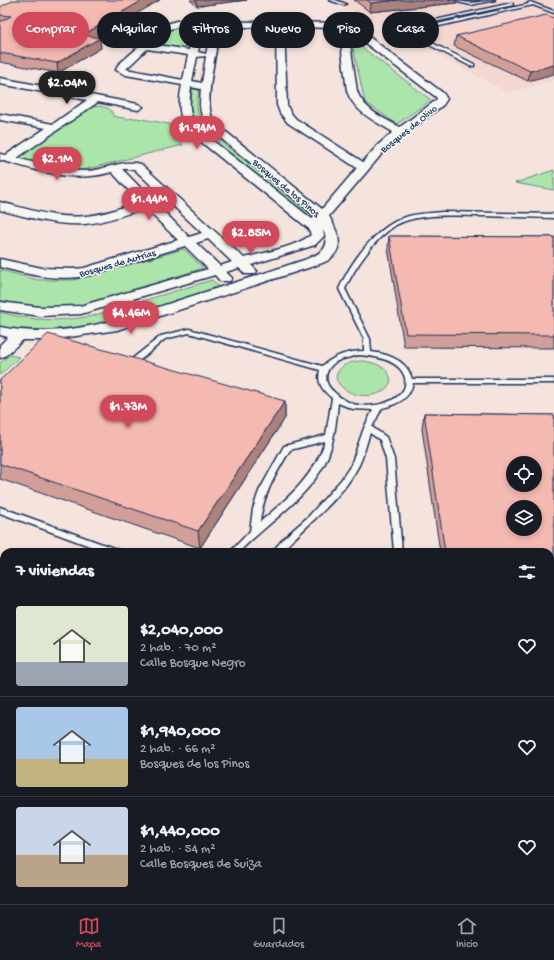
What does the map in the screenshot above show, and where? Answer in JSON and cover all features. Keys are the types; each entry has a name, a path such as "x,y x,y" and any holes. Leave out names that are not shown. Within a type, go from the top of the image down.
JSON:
{"street":[{"name":"Bosques de Olivo","path":"315,231 322,215 382,147 439,103 442,99 440,95 374,45"},
{"name":"Bosques de Olivo","path":"144,48 121,67 121,70 207,87"},
{"path":"159,48 210,57"},
{"name":"Bosques de los Pinos","path":"193,48 184,100 184,112 192,130 315,231"},
{"name":"Bosques de los Pinos","path":"212,48 205,110 207,118 216,129 322,215 332,234 333,242 326,256 261,280"},
{"path":"281,48 282,105 285,113 292,121 363,167"},
{"path":"346,48 352,90 356,101 364,109 400,132"},
{"path":"0,81 138,107"},
{"path":"4,158 55,127 96,99"},
{"path":"0,117 55,127"},
{"path":"4,158 76,173 101,172 114,168 134,165 139,167 210,235 261,280"},
{"path":"114,168 147,203 236,288"},
{"path":"0,206 44,217 71,220 99,217 147,203"},
{"path":"0,306 25,311 43,312 81,310 218,272 291,249 310,242 315,231"},
{"name":"Bosques de Autrias","path":"0,263 51,274 71,274 85,272 210,235"},
{"path":"0,331 19,335 49,336 112,327 261,280"},
{"path":"0,353 19,335"},
{"path":"32,352 49,336"}],"lane":[{"path":"331,0 344,4"},
{"path":"451,0 471,4 493,0"},
{"path":"439,20 527,0 553,11"},
{"path":"472,65 416,37 415,33 425,28 534,4"},
{"path":"368,353 367,339 342,289 349,273 384,231 394,224 411,218 435,215 554,216"},
{"path":"136,359 163,337 189,331 324,369"},
{"path":"368,353 385,357 399,364 406,372 409,381 408,388 404,395 396,402 379,407 363,408 335,399 324,387 322,374 324,369 329,363 346,355 368,353"},
{"path":"409,381 554,381"},
{"path":"238,548 291,499 312,476 321,462 330,438 335,399"},
{"path":"280,548 311,519 344,482 355,465 368,428 379,407"},
{"path":"368,428 383,439 390,459 398,548"},
{"path":"254,533 256,509 263,491 288,448 330,438"},
{"path":"0,510 105,548"}],"shaded area":[{"path":"325,0 554,0 554,80 508,93 425,48 439,48 439,12 382,12 382,25 374,21 374,12 357,12"}],"green space":[{"path":"175,26 179,26 179,48 185,48 184,50 169,48 171,48 171,30"},
{"path":"353,48 363,48 431,100 397,124 365,102"},
{"path":"193,89 199,90 197,103 198,114 207,130 311,211 308,216 205,136 193,120 191,103"},
{"path":"100,106 110,110 113,116 128,119 136,118 169,124 183,145 79,171 15,158 92,107"},
{"path":"554,170 554,190 515,183"},
{"path":"184,249 203,268 88,305 44,307 22,305 0,300 0,270 38,280 74,280"},
{"path":"212,280 222,289 95,326 44,333 0,328 0,312 46,320 80,318 92,316"},
{"path":"9,355 19,357 0,375 0,363"},
{"path":"364,361 381,366 387,372 391,380 387,387 381,392 364,396 354,394 340,385 336,378 337,373 346,364"}],"building":[{"path":"14,0 143,0 122,12 97,12 97,27 89,32 89,12 12,12 12,48 83,48 57,63 0,53 0,22 11,16 0,15 0,7"},
{"path":"367,0 398,0 371,3"},
{"path":"546,15 554,18 554,65 530,71 456,36"},
{"path":"89,36 97,37 97,40 89,44"},
{"path":"389,236 554,237 554,335 406,334"},
{"path":"48,334 285,401 198,531 0,464 0,380"},
{"path":"424,413 554,415 554,548 444,548"}]}
